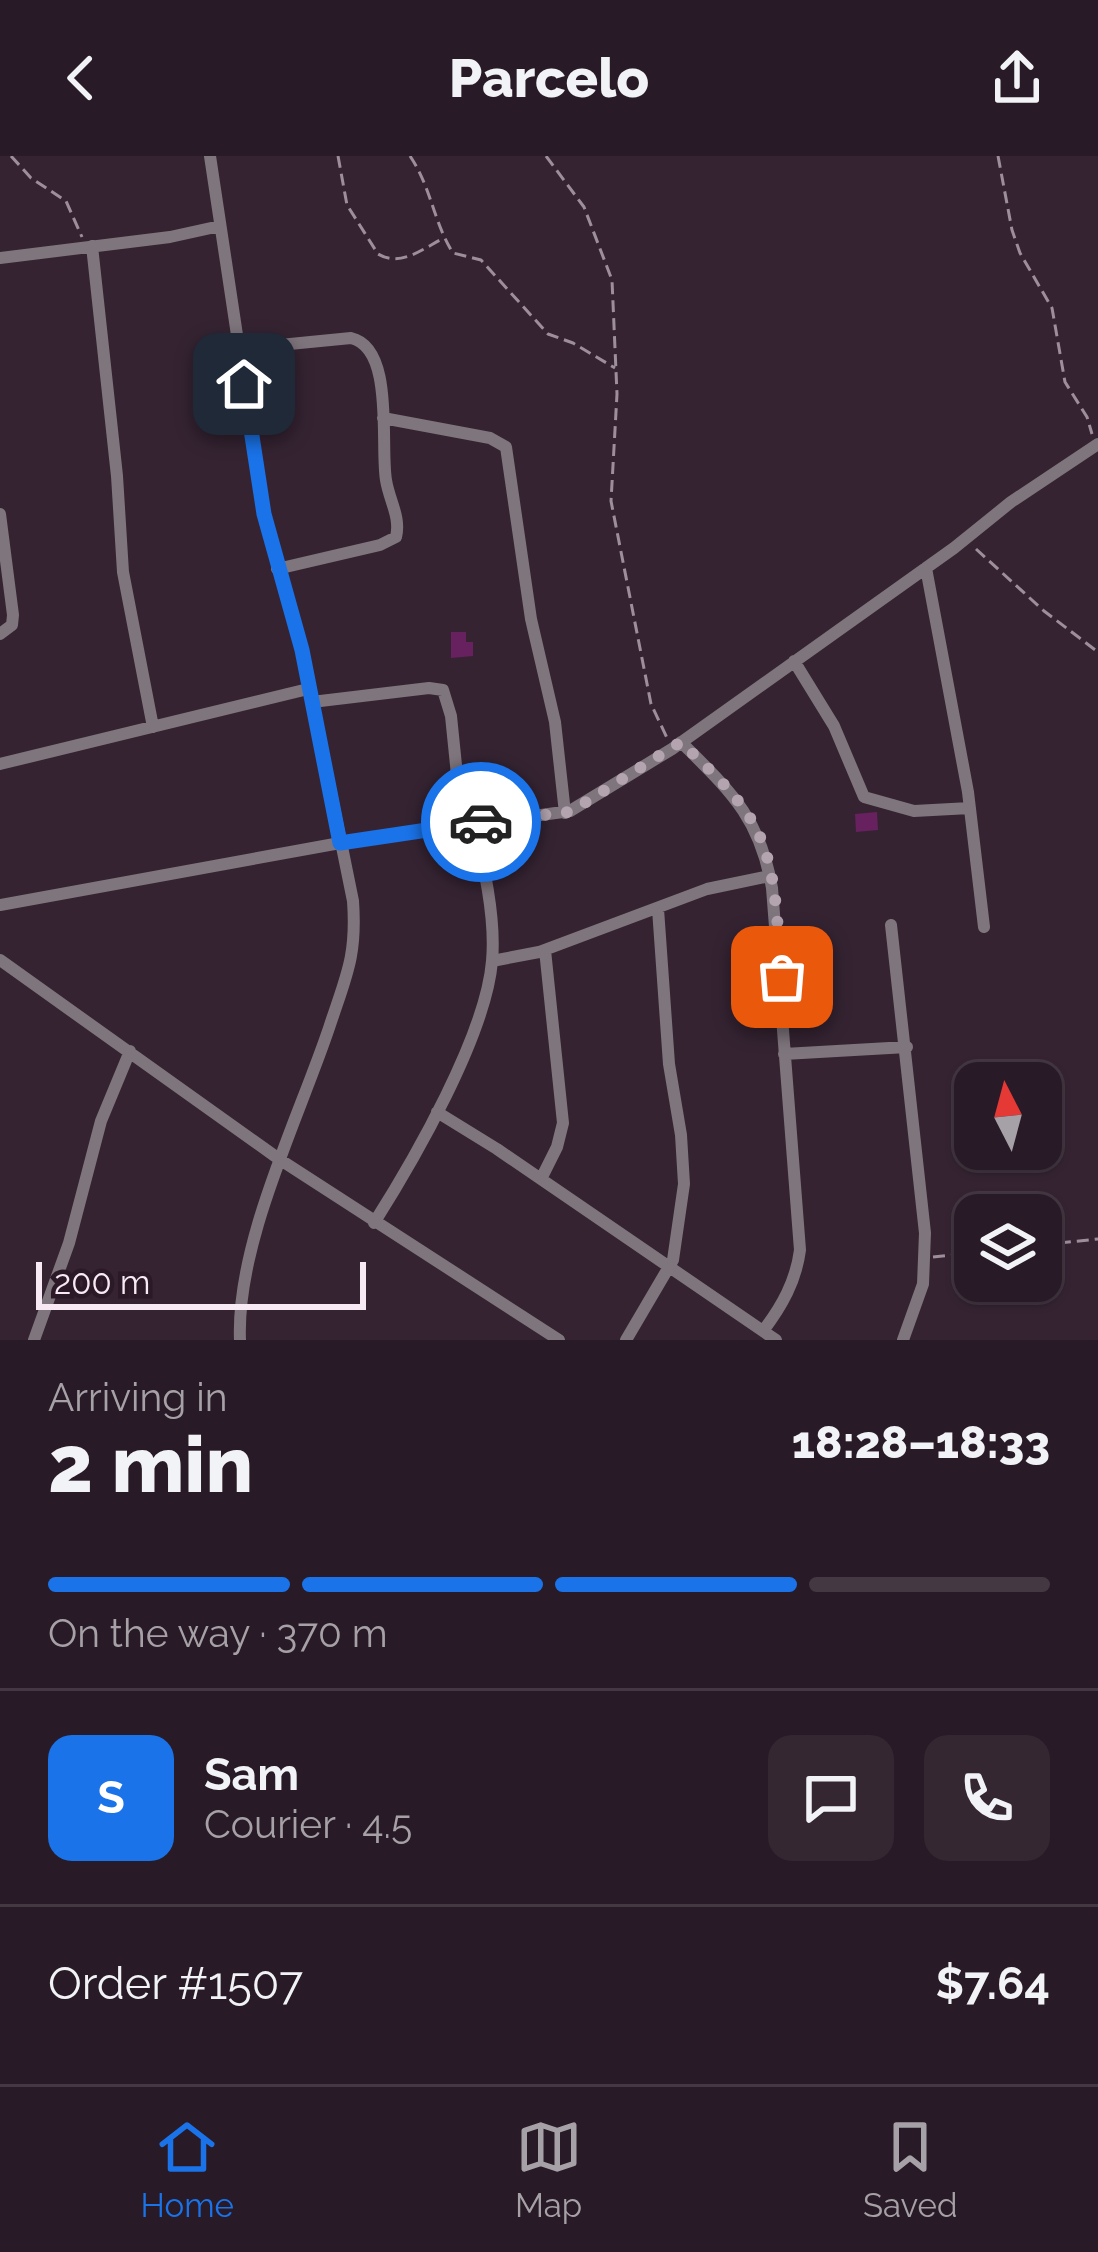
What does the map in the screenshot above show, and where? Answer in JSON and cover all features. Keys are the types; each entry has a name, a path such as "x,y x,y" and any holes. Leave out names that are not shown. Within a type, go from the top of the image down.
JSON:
{"street":[{"path":"210,156 264,514 302,650 353,902 354,956 279,1159 240,1297 240,1340"},
{"path":"0,258 170,237 220,226"},
{"path":"92,246 123,572 152,728"},
{"path":"238,349 359,340 377,361 385,474 396,537 277,569"},
{"path":"383,418 490,439 506,447 531,619 554,722 565,813"},
{"path":"0,905 340,843 565,813 677,746 1098,444"},
{"path":"0,514 13,615 12,625 0,634"},
{"path":"926,568 970,808 984,926"},
{"path":"794,661 826,710 864,796 914,811 970,808"},
{"path":"0,764 310,695 443,690 492,962 477,1017 437,1112 374,1223"},
{"path":"677,746 724,783 758,832 770,876 782,977 800,1250 785,1297 763,1331"},
{"path":"492,962 545,950 707,889 770,876"},
{"path":"626,1340 678,1242 684,1184 669,1064 658,909"},
{"path":"891,925 925,1258 919,1300 903,1340"},
{"path":"542,1179 563,1123 545,950"},
{"path":"0,960 279,1159 559,1340"},
{"path":"784,1054 907,1047"},
{"path":"34,1340 69,1243 100,1121 130,1052"},
{"path":"437,1112 776,1340"}],"path":[{"path":"10,156 31,178 66,201 77,232 92,246"},
{"path":"338,156 347,205 378,254 404,258 444,238"},
{"path":"410,156 428,184 444,238 458,256 489,266 548,334 616,369"},
{"path":"546,156 584,208 612,280 616,369 610,501 651,704 677,746"},
{"path":"998,156 1012,230 1052,308 1065,382 1088,417 1098,444"},
{"path":"964,540 1098,652"},
{"path":"1062,1243 1098,1239"},
{"path":"925,1258 954,1255"}],"building":[{"path":"451,632 466,632 466,642 473,642 473,656 451,658"},
{"path":"877,812 878,830 856,832 855,814"}],"way so far":[{"path":"481,822 570,812 681,742 724,783 758,832 770,876 782,977"}],"route":[{"path":"244,384 264,514 302,650 340,843 481,822"}]}
